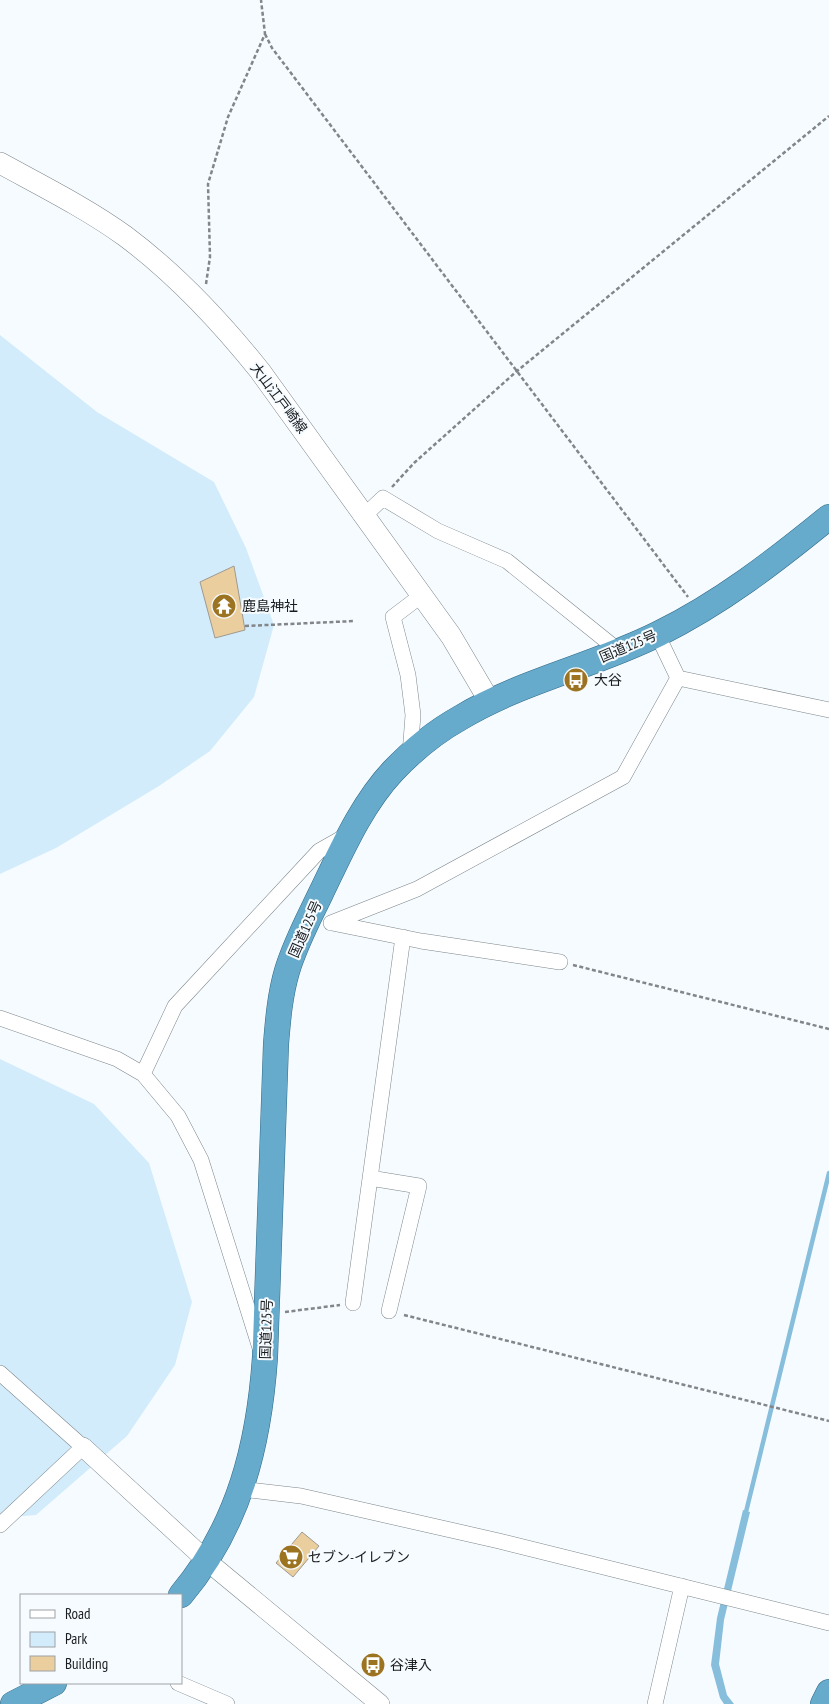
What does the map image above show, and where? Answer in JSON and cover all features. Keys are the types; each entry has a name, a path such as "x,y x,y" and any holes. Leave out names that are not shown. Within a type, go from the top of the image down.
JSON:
{"highway":[{"name":"国道125号","path":"181,1594 206,1562 227,1524 241,1490 256,1439 262,1402 265,1357 279,1004 287,971 320,921 352,832 373,797 392,772 410,754 452,723 490,702 619,651 699,612 743,584 829,517"},
{"path":"13,1704 52,1684"},
{"path":"822,1704 829,1692"}],"main road":[{"name":"大山江戸崎線","path":"0,163 68,200 125,236 203,305 260,371 365,515 451,636 490,702"}],"street":[{"path":"365,515 382,498 438,531 507,561 619,651"},
{"path":"410,754 414,715 408,674 393,617 422,595"},
{"path":"657,634 678,678"},
{"path":"678,678 829,710"},
{"path":"320,921 417,889 622,777 678,678"},
{"path":"143,1074 175,1006 320,850 352,832"},
{"path":"320,921 402,937 560,962"},
{"path":"353,1303 402,937"},
{"path":"0,1018 107,1054 143,1074 178,1116 201,1160 257,1343 265,1357"},
{"path":"370,1178 419,1186 389,1311"},
{"path":"0,1373 83,1447 206,1562 380,1704"},
{"path":"0,1525 83,1447"},
{"path":"241,1490 301,1496 499,1541 829,1623"},
{"path":"655,1704 682,1586"},
{"path":"180,1684 227,1704"}],"path":[{"path":"261,0 265,34 272,48 699,612"},
{"path":"203,305 210,257 208,184 228,117 265,34"},
{"path":"382,498 414,463 517,371 829,116"},
{"path":"245,626 355,621"},
{"path":"560,962 829,1030"},
{"path":"266,1314 353,1303"},
{"path":"389,1311 829,1421"}],"green space":[{"path":"0,335 97,412 214,482 246,548 274,625 254,697 210,751 159,786 56,848 0,874"},
{"path":"0,1059 94,1104 149,1163 192,1302 175,1365 127,1436 36,1515 0,1518"}],"water":[{"path":"743,1510 750,1512 724,1620 719,1664 727,1695 734,1704 724,1704 720,1698 711,1665 717,1618"}],"building":[{"name":"鹿島神社","path":"234,566 245,630 215,638 200,582"},
{"path":"302,1532 319,1546 293,1577 276,1563"}],"waterway":[{"path":"745,1516 829,1173"}],"place":[{"name":"鹿島神社","path":"224,606"},
{"name":"大谷","path":"576,680"},
{"name":"セブン-イレブン","path":"291,1557"},
{"name":"谷津入","path":"373,1665"}]}
